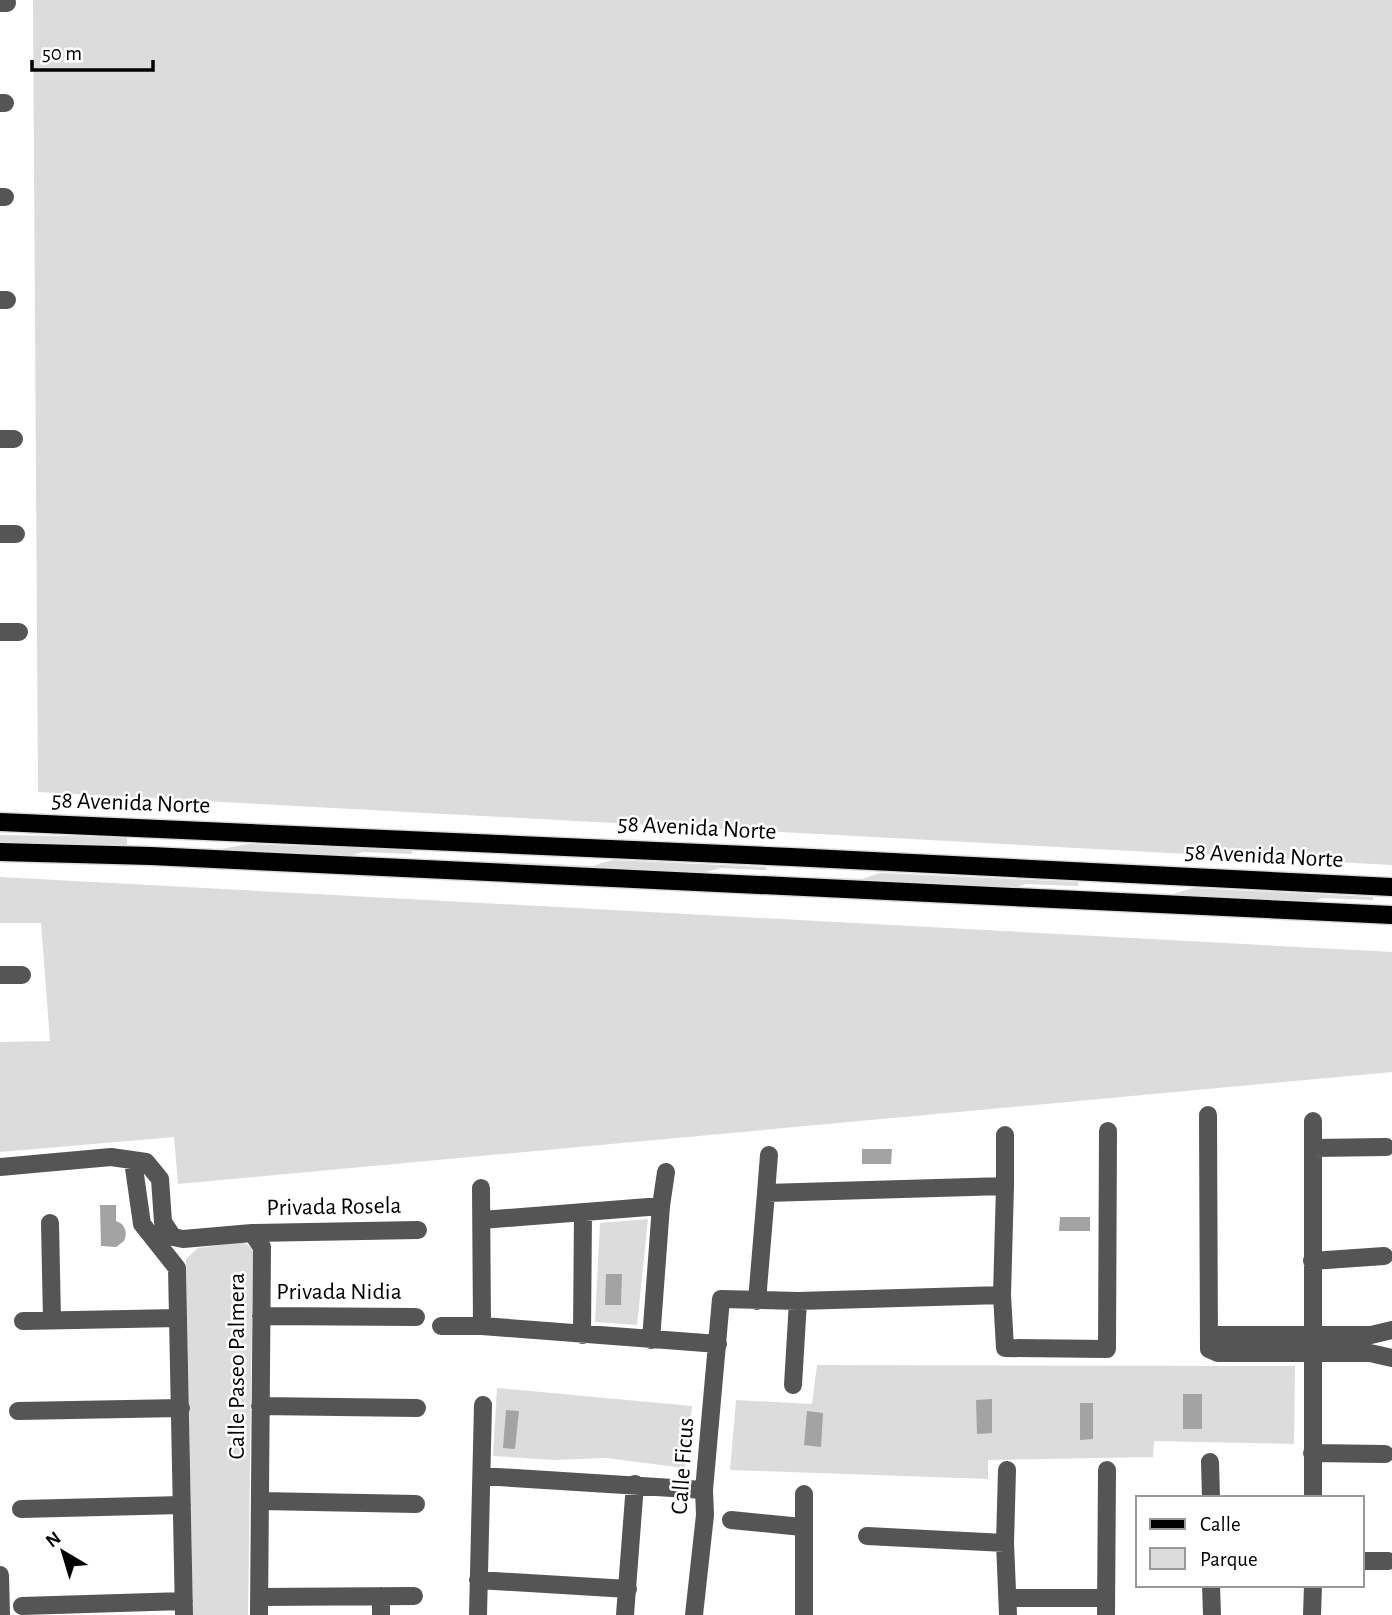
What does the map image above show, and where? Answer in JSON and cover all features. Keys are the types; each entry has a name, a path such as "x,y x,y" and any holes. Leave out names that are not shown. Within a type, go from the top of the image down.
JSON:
{"main road":[{"name":"58 Avenida Norte","path":"0,822 1392,887"},
{"path":"151,856 152,828"},
{"path":"480,843 480,873"},
{"path":"0,852 151,856 1392,915"},
{"path":"789,887 791,857"},
{"path":"1098,901 1101,872"}],"street":[{"path":"0,632 19,632"},
{"path":"0,975 22,975"},
{"path":"1208,1115 1209,1335 1314,1343 1370,1344 1392,1358"},
{"path":"1313,1121 1313,1496"},
{"path":"1005,1135 1002,1295 1005,1348 1107,1349 1108,1131"},
{"path":"1312,1148 1386,1147"},
{"path":"769,1155 758,1301 1002,1295"},
{"path":"0,1167 111,1157 146,1162 160,1178 163,1222 173,1237 183,1239 252,1233"},
{"path":"22,1606 60,1610 184,1608 177,1268 142,1224 133,1161"},
{"path":"651,1340 666,1172"},
{"path":"766,1193 1005,1186"},
{"path":"481,1188 482,1326"},
{"path":"482,1220 661,1206"},
{"path":"582,1335 583,1212"},
{"path":"50,1223 52,1320"},
{"name":"Privada Rosela","path":"252,1233 418,1230"},
{"name":"Calle Paseo Palmera","path":"252,1233 262,1247 259,1606"},
{"path":"1312,1261 1384,1256"},
{"name":"Calle Ficus","path":"694,1615 705,1515 704,1490 722,1299 758,1301"},
{"path":"793,1385 798,1301"},
{"name":"Privada Nidia","path":"261,1316 416,1317"},
{"path":"23,1321 178,1318"},
{"path":"440,1325 718,1344"},
{"path":"1370,1344 1392,1330"},
{"path":"478,1615 483,1405"},
{"path":"260,1406 417,1408"},
{"path":"18,1411 181,1408"},
{"path":"1312,1453 1385,1454"},
{"path":"1210,1462 1211,1496"},
{"path":"1007,1470 1005,1543 1009,1607 1106,1606 1107,1470"},
{"path":"482,1476 704,1490"},
{"path":"625,1615 635,1484"},
{"path":"804,1494 804,1615"},
{"path":"261,1501 416,1504"},
{"path":"21,1509 181,1505"},
{"path":"732,1520 802,1527"},
{"path":"866,1536 1005,1543"},
{"path":"1364,1561 1388,1561"},
{"path":"0,1575 1,1615"},
{"path":"478,1580 628,1589"},
{"path":"1211,1587 1212,1615"},
{"path":"1312,1587 1312,1615"},
{"path":"259,1606 414,1596"},
{"path":"381,1597 381,1615"}],"green space":[{"path":"33,0 1392,0 1392,865 38,792"},
{"path":"0,835 127,837 127,845 0,843"},
{"path":"248,844 412,850 412,854 363,852 347,857 167,851 169,848 221,849"},
{"path":"612,860 766,867 766,870 721,868 701,873 500,866 501,862 593,866"},
{"path":"880,873 1078,882 1078,886 1026,884 1008,890 811,879 862,879"},
{"path":"0,877 1392,952 1392,1072 178,1184 174,1137 0,1152 0,1042 50,1041 41,923 0,923"},
{"path":"1193,888 1373,897 1373,900 1322,898 1306,904 1121,894 1173,894"},
{"path":"648,1219 637,1325 595,1322 600,1223"},
{"path":"242,1242 253,1248 248,1615 193,1615 186,1259 198,1248"},
{"path":"817,1365 1295,1366 1294,1444 1154,1441 1153,1457 988,1460 988,1479 730,1470 736,1400 812,1404"},
{"path":"497,1388 692,1406 685,1468 606,1458 554,1460 493,1456"}],"shaded area":[{"path":"862,1149 892,1149 891,1164 862,1164"},
{"path":"100,1205 116,1205 116,1221 124,1226 124,1241 116,1247 101,1246"},
{"path":"1060,1217 1090,1217 1090,1231 1059,1231"},
{"path":"606,1274 622,1274 621,1305 605,1305"},
{"path":"1183,1394 1202,1394 1202,1429 1183,1429"},
{"path":"992,1399 992,1433 977,1434 976,1400"},
{"path":"1080,1403 1093,1403 1093,1439 1080,1440"},
{"path":"506,1410 519,1411 515,1449 503,1448"},
{"path":"807,1411 823,1413 821,1447 804,1445"}]}
